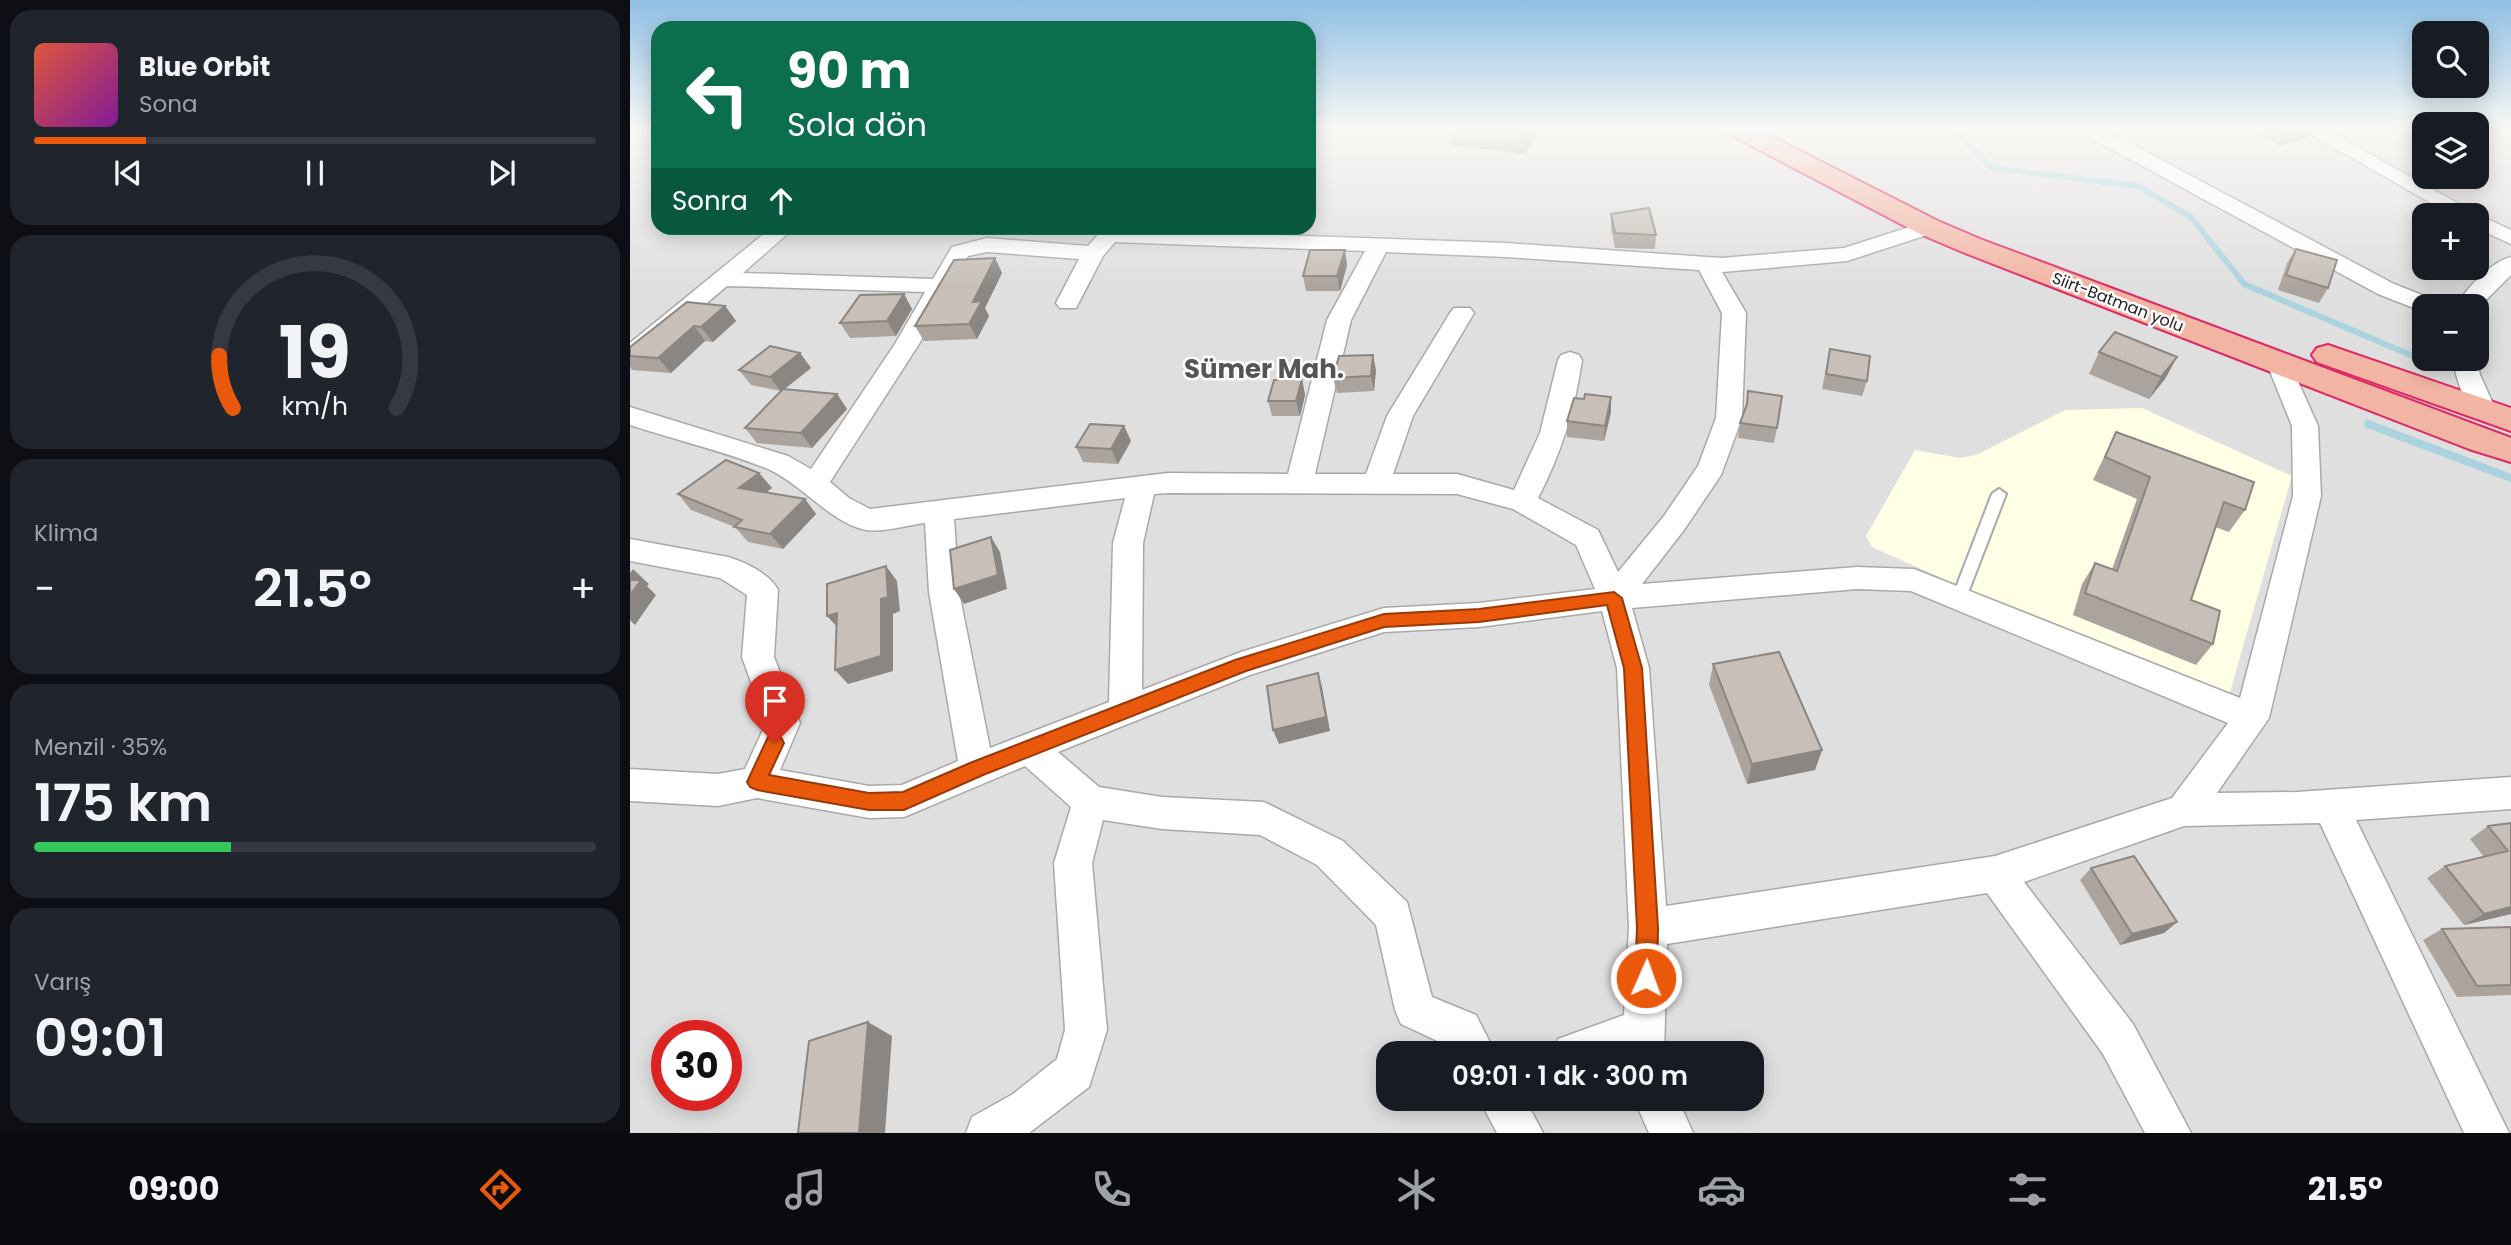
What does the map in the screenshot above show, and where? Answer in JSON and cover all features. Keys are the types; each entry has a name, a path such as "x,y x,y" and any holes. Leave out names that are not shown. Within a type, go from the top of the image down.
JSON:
{"highway":[{"name":"Siirt-Batman yolu","path":"1839,181 1928,227 2279,364 2511,450"},
{"name":"Siirt-Batman yolu","path":"1892,181 1989,225 2185,304 2511,420"}],"street":[{"path":"2185,181 2386,289 2412,299"},
{"path":"2405,181 2445,203"},
{"path":"1189,235 1506,250 1707,264 1847,254 1928,227"},
{"path":"2489,227 2511,238"},
{"path":"630,355 774,235"},
{"path":"1068,303 1093,253 1109,235"},
{"path":"815,484 907,344 960,252 987,245 1093,253"},
{"path":"1299,483 1339,320 1378,245"},
{"path":"1614,598 1674,523 1711,468 1729,418 1734,313 1707,264"},
{"path":"2478,294 2511,264"},
{"path":"721,279 941,286"},
{"path":"1376,484 1400,416 1462,313"},
{"path":"1522,502 1539,471 1563,405 1570,360"},
{"path":"2184,810 2252,718 2306,496 2305,426 2279,364"},
{"path":"2467,371 2483,410"},
{"path":"630,416 778,463 815,484 839,505 866,520 1168,483 1457,484 1522,502 1588,538 1614,598 1633,668 1648,928 1644,1041"},
{"path":"1125,710 1128,543 1142,486"},
{"path":"939,510 944,592 977,769"},
{"path":"630,550 728,568 763,590 758,657 783,723 757,782"},
{"path":"630,785 718,790 757,782 869,802 904,801 1029,748 1241,665 1384,620 1479,615 1614,598 1857,578 1914,580 2252,718"},
{"path":"1029,748 1090,802 1162,813 1264,819 1330,853 1393,915 1415,1010 1461,1030 1467,1041"},
{"path":"1648,928 1995,874 2184,810 2330,805 2511,793"},
{"path":"988,1133 1028,1109 1074,1072 1086,1030 1073,863 1090,802"},
{"path":"2330,805 2487,1133"},
{"path":"1995,874 2118,1039 2169,1133"},
{"path":"1509,1111 1521,1133"},
{"path":"1661,1111 1671,1133"}],"lane":[{"path":"1959,598 1999,494"}],"shaded area":[{"path":"630,181 651,181 651,235 1316,235 1316,181 2412,181 2412,189 2489,189 2489,181 2511,181 2511,1133 630,1133"},
{"path":"2142,408 2292,476 2230,692 2199,693 1872,547 1866,536 1915,450 1960,458 1976,455 2065,410"}],"building":[{"path":"1649,208 1656,235 1615,233 1611,214"},
{"path":"2296,249 2337,260 2328,288 2286,275"},
{"path":"1310,250 1345,250 1337,276 1303,276"},
{"path":"995,258 973,302 982,301 969,324 915,326 954,260"},
{"path":"904,294 887,321 840,323 860,295"},
{"path":"687,302 725,306 701,327 694,326 658,358 630,356 630,347"},
{"path":"2115,332 2177,357 2161,377 2099,352"},
{"path":"770,346 800,353 770,377 739,370"},
{"path":"1830,349 1870,356 1867,381 1826,374"},
{"path":"1373,355 1371,376 1333,378 1339,356"},
{"path":"1302,379 1296,401 1268,401 1274,380"},
{"path":"783,389 837,394 801,433 745,428"},
{"path":"1748,391 1782,396 1777,428 1740,423 1747,404"},
{"path":"1585,394 1611,397 1605,426 1567,421 1574,398 1584,399"},
{"path":"1090,424 1124,426 1111,449 1076,447"},
{"path":"2116,432 2254,482 2245,510 2224,502 2191,600 2220,611 2213,644 2085,593 2095,563 2117,571 2150,477 2105,457"},
{"path":"726,460 759,473 739,488 805,499 770,534 734,527 742,520 678,494"},
{"path":"991,537 998,575 954,589 950,550"},
{"path":"886,566 888,597 881,599 881,656 835,670 837,613 827,616 827,584"},
{"path":"630,580 641,580 630,595"},
{"path":"1779,652 1822,750 1752,764 1713,664"},
{"path":"1318,673 1326,717 1273,730 1267,686"},
{"path":"2511,823 2511,907 2484,914 2445,866 2508,851 2488,826"},
{"path":"2134,856 2177,922 2132,934 2091,868"},
{"path":"2511,927 2511,985 2477,986 2442,929"},
{"path":"868,1022 859,1133 798,1133 809,1041"}],"waterway":[{"path":"2096,181 2138,186 2191,217 2244,284 2412,356"},
{"path":"2368,424 2511,478"}],"district":[{"name":"Sümer Mah.","path":"1264,369"}],"route":[{"path":"775,743 757,782 869,802 904,801 977,769 1241,665 1384,620 1479,615 1614,598 1633,668 1648,928 1646,978"}]}
